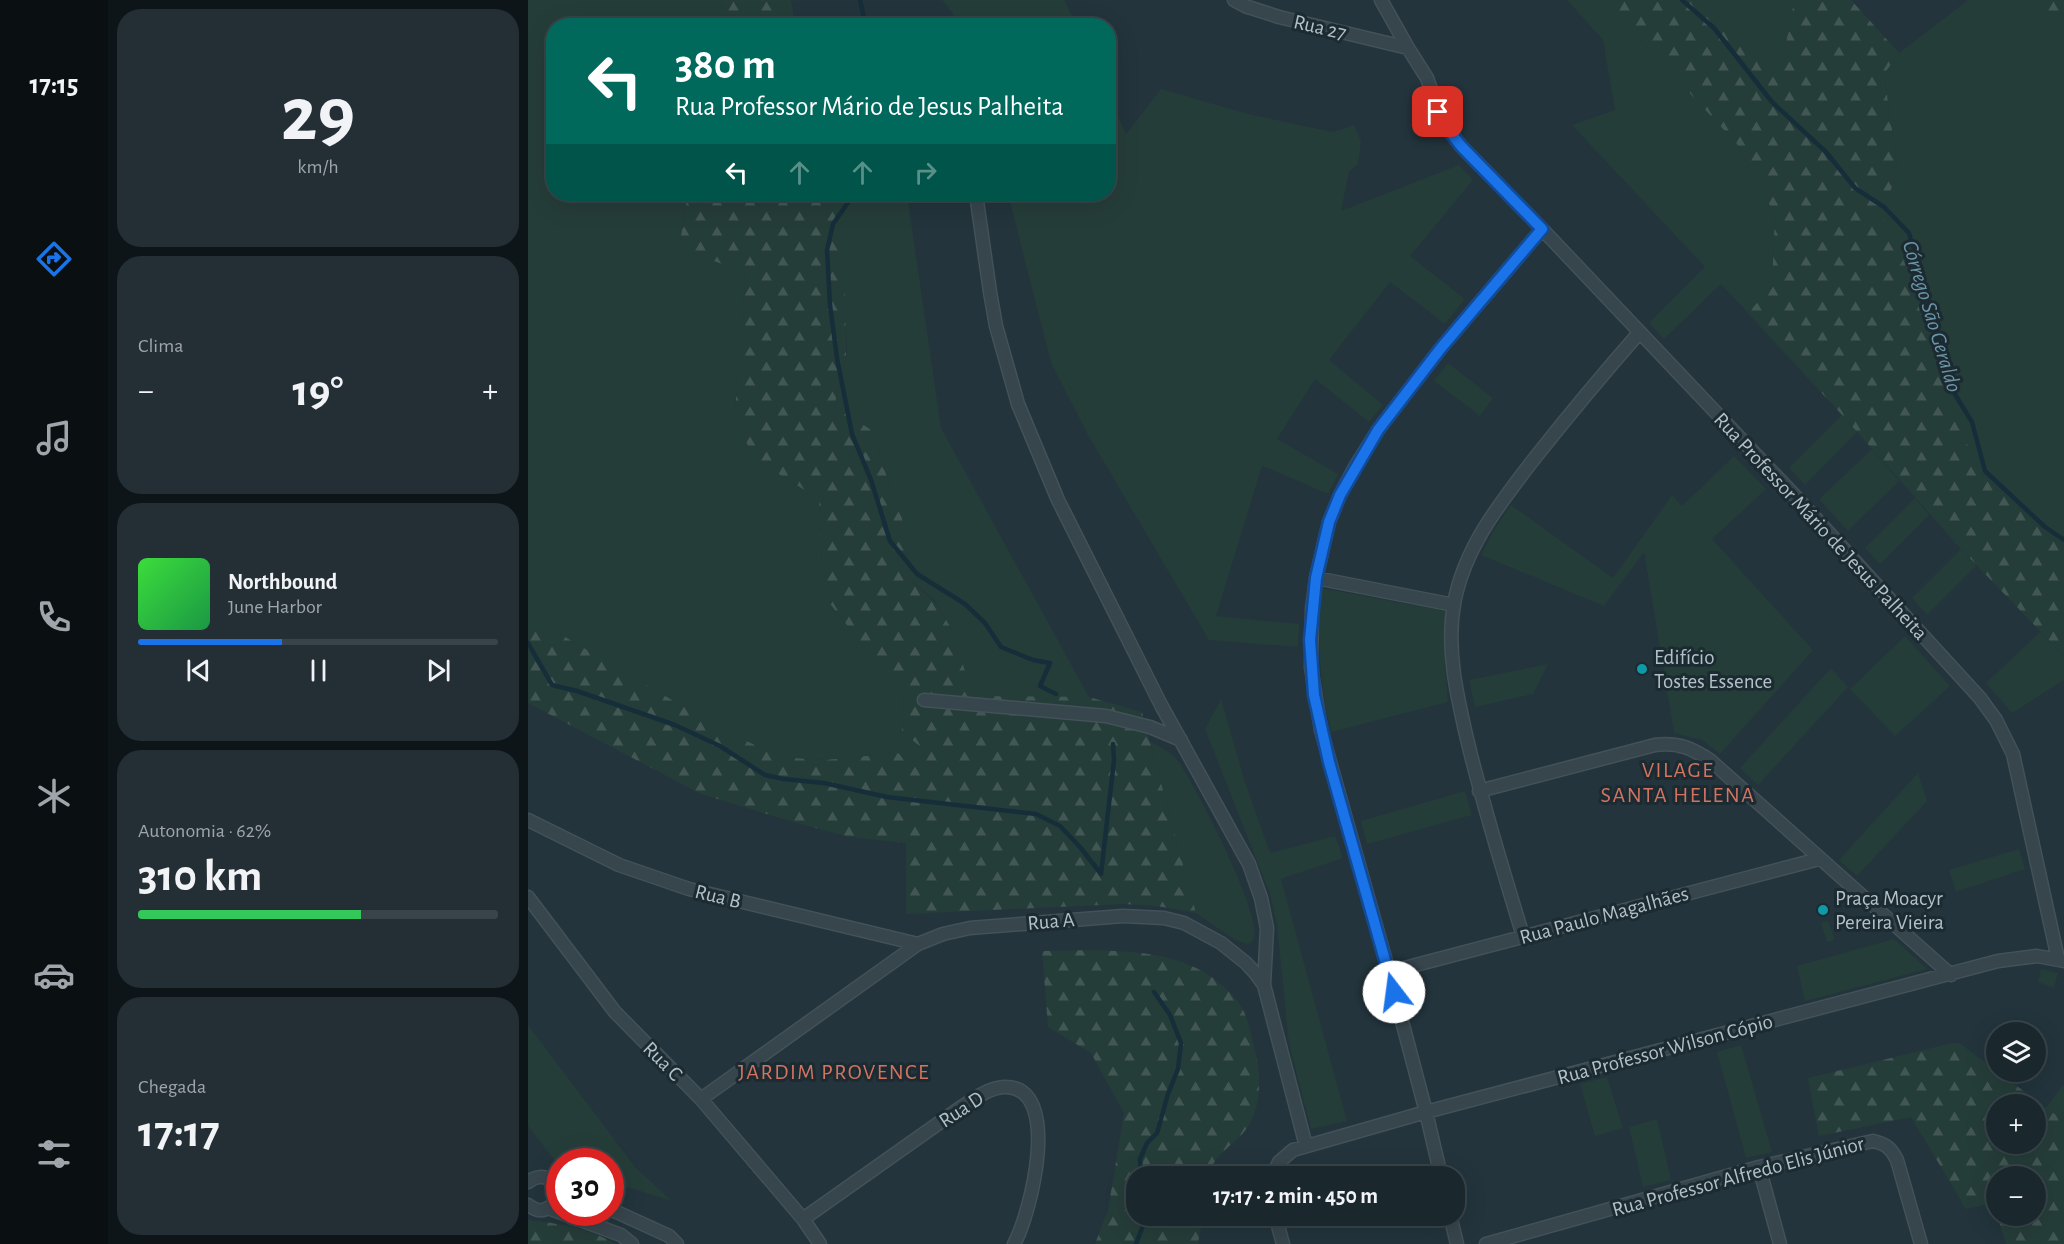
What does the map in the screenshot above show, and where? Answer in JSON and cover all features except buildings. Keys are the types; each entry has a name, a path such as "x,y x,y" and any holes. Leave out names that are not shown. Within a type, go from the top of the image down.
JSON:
{"street":[{"name":"Rua 27","path":"1234,0 1278,17 1408,48"},
{"path":"1381,0 1408,48"},
{"name":"Rua Professor Mário de Jesus Palheita","path":"1408,48 1427,78 1443,123 1470,156 1797,498 1967,684 1996,720 2006,737 2018,770 2061,960"},
{"path":"977,201 996,327 1024,422 1058,500 1161,705 1240,845 1257,882 1267,928 1264,985"},
{"path":"1439,1166 1389,972 1329,762 1314,695 1310,640 1316,578 1329,522 1340,495 1378,430 1441,348 1542,229"},
{"path":"1523,936 1479,791 1456,688 1452,641 1454,605 1467,562 1498,506 1569,413 1639,333"},
{"path":"1316,578 1454,605"},
{"path":"924,700 1106,717 1142,724 1181,740"},
{"path":"1479,791 1655,745 1677,744 1688,747 1711,762 1951,975"},
{"name":"Rua B","path":"528,820 619,865 689,889 918,944"},
{"name":"Rua Paulo Magalhães","path":"1389,972 1819,859"},
{"name":"Rua C","path":"528,897 615,1012 701,1099 803,1219 820,1244"},
{"name":"Rua A","path":"701,1099 918,944 943,934 970,928 1123,916 1164,918 1184,924 1221,943 1246,963 1264,985 1306,1146"},
{"name":"Rua Professor Wilson Cópio","path":"1277,1166 1293,1150 1426,1112 2012,958 2037,956 2061,960"},
{"name":"Rua D","path":"803,1219 963,1106 988,1091 1006,1087 1021,1092 1033,1102 1038,1119 1038,1142 1032,1187 1020,1233 1014,1244"},
{"name":"Rua Professor Alfredo Elis Júnior","path":"1486,1244 1759,1167 1873,1141 1885,1144 1898,1160 1921,1244"},
{"path":"1759,1167 1780,1244"},
{"path":"530,1177 546,1179"},
{"path":"528,1205 537,1210 546,1208"},
{"path":"624,1215 669,1236 677,1244"},
{"path":"597,1226 621,1235 632,1244"},
{"path":"1278,1226 1283,1244"},
{"path":"1453,1226 1457,1244"}],"green space":[{"path":"528,0 722,0 718,18 546,18 546,201 687,201 679,248 746,273 735,411 744,438 758,461 819,499 822,565 831,605 904,697 902,732 926,751 915,769 898,753 825,760 794,758 765,750 716,726 528,615"},
{"path":"722,0 791,0 794,18 718,18"},
{"path":"942,0 1064,0 1073,18 955,18"},
{"path":"1567,0 1603,0 1737,144 1775,215 1772,286 1748,313 1721,284 1664,339 1649,323 1705,267 1572,125 1615,110 1603,40"},
{"path":"1603,0 1704,0 1726,28 1781,69 1793,7 1790,0 1851,0 1899,53 1884,74 1898,172 1881,214 1903,259 1928,324 1949,406 1981,474 2047,535 2064,547 2064,656 1961,549 1748,313 1772,286 1775,215 1737,144"},
{"path":"1704,0 1790,0 1793,7 1781,70 1726,28"},
{"path":"1968,0 2027,0 2042,19 2064,27 2064,547 2047,535 1981,474 1949,406 1928,324 1880,214 1898,172 1884,73 1899,53"},
{"path":"2027,0 2064,0 2064,27 2042,19"},
{"path":"1161,89 1248,114 1333,132 1354,125 1361,141 1358,164 1349,172 1341,211 1459,165 1473,180 1410,256 1465,299 1445,324 1390,282 1329,360 1383,405 1369,422 1315,379 1277,439 1338,474 1328,494 1263,466 1261,469 1216,616 1299,624 1298,647 1209,640 1088,435 1051,363 1010,201 1116,201 1116,112 1126,134"},
{"path":"687,201 839,201 845,288 846,355 834,407 870,429 906,530 909,578 937,605 951,628 973,696 1089,697 1142,712 1196,913 1157,906 1123,904 906,914 906,843 850,837 701,794 528,703 528,615 716,726 765,750 794,758 825,760 898,753 914,768 926,751 902,732 904,697 831,605 822,565 819,499 758,461 744,439 735,411 746,273 679,248"},
{"path":"838,201 908,201 941,428 1089,697 973,697 951,628 935,601 909,578 906,530 870,429 834,407 847,351"},
{"path":"1448,363 1493,398 1480,416 1434,381"},
{"path":"1842,415 1857,432 1805,485 1789,468"},
{"path":"1872,449 1899,481 1848,531 1819,499"},
{"path":"1734,456 1766,489 1712,539 1813,650 1720,754 1702,740 1674,733 1644,552 1604,606 1481,555 1495,528 1511,505 1613,578 1672,495 1682,506"},
{"path":"1915,498 1929,515 1880,564 1865,548"},
{"path":"1961,549 1976,566 1927,615 1912,598"},
{"path":"1321,588 1445,611 1448,702 1331,732 1320,660"},
{"path":"2040,632 2064,656 2064,680 2012,713 1986,683"},
{"path":"1905,636 1950,686 1895,736 1850,689"},
{"path":"1548,664 1533,694 1475,707 1469,680"},
{"path":"1831,668 1848,687 1758,785 1740,768"},
{"path":"1221,699 1245,782 1270,853 1335,836 1343,858 1281,879 1347,1121 1311,1129 1289,1044 1277,925 1270,894 1205,729"},
{"path":"1150,741 1172,754 1179,762 1226,850 1248,903 1253,923 1254,939 1248,944 1235,940 1196,913"},
{"path":"1918,773 1927,801 1857,876 1839,860"},
{"path":"1465,791 1472,815 1367,844 1361,821"},
{"path":"2019,849 2025,869 1956,892 1949,870"},
{"path":"1828,921 1835,940 1827,942 1821,923"},
{"path":"1894,939 1927,969 1805,1001 1797,966"},
{"path":"1042,951 1128,952 1174,959 1217,981 1229,991 1244,1012 1259,1076 1257,1105 1246,1130 1221,1154 1213,1166 1126,1166 1126,1226 1201,1226 1198,1244 1095,1244 1108,1210 1124,1113 1091,1053 1048,1027"},
{"path":"2041,969 2058,973 2054,988 2038,982"},
{"path":"528,1025 621,1148 546,1149 528,1126"},
{"path":"1959,1043 1986,1063 1986,1082 2012,1082 2028,1094 1986,1094 1986,1154 2046,1154 2046,1108 2064,1121 2064,1244 2006,1244 2000,1226 2046,1226 2046,1166 1986,1166 1986,1205 1966,1209 1911,1117 1819,1136 1808,1078"},
{"path":"1741,1045 1772,1152 1746,1158 1717,1052"},
{"path":"1607,1077 1623,1128 1595,1136 1580,1084"},
{"path":"2064,1084 2064,1121 2046,1108"},
{"path":"1657,1119 1671,1180 1643,1187 1629,1127"},
{"path":"624,1152 636,1168 672,1201 624,1186"},
{"path":"528,1220 546,1223 546,1226 566,1226 584,1230 615,1244 528,1244"}],"waterway":[{"path":"860,0 864,18"},
{"name":"Córrego São Geraldo","path":"1682,0 1714,28 1772,102 1826,152 1855,188 1884,207 1909,233 1951,388 1972,422 1985,471 2045,527 2064,540"},
{"path":"849,201 833,224 827,250 830,305 837,358 852,434 871,480 890,541 917,574 965,604 985,623 1001,647 1033,660 1050,663 1040,686 1056,694"},
{"path":"528,643 552,685 577,691 675,725 720,746 765,775 824,783 887,797 1036,814 1060,826 1101,874"},
{"path":"1101,874 1114,760 1113,744"},
{"path":"1141,1166 1140,1159 1147,1143 1157,1133 1178,1069 1181,1043 1170,1015 1154,992"},
{"path":"1136,1244 1143,1226"}],"place":[{"name":"Edifício Tostes Essence","path":"1642,669"},
{"name":"Praça Moacyr Pereira Vieira","path":"1823,910"}],"district":[{"name":"VILAGE SANTA HELENA","path":"1678,782"},
{"name":"JARDIM PROVENCE","path":"834,1071"}],"route":[{"path":"1394,992 1329,762 1314,695 1310,640 1316,578 1329,522 1340,495 1378,430 1441,348 1542,229 1461,146 1443,123 1438,112"}]}
